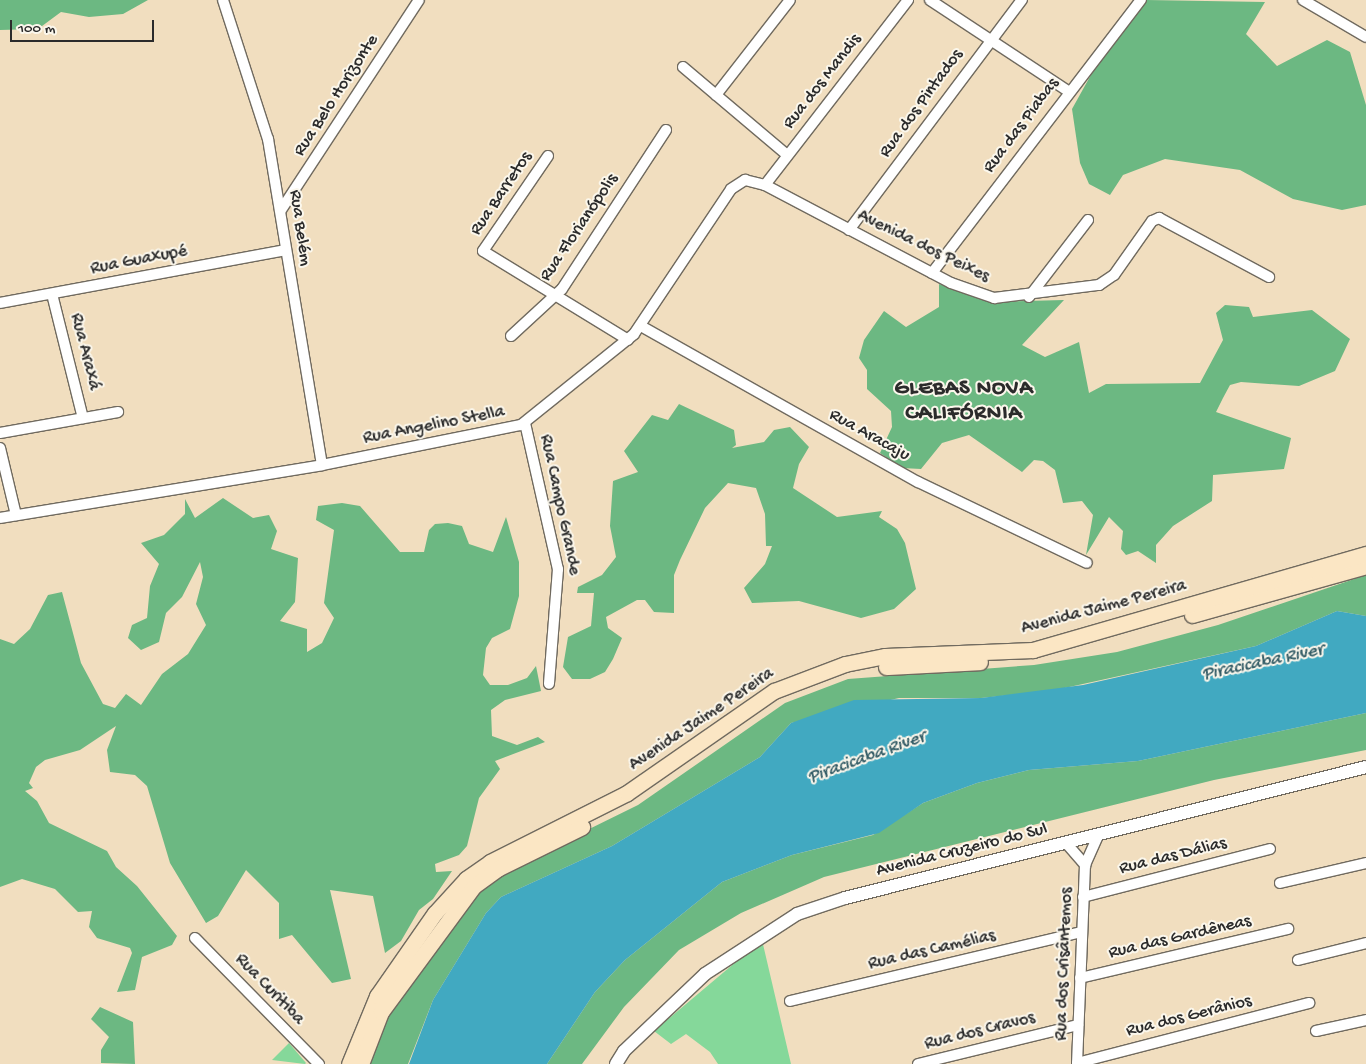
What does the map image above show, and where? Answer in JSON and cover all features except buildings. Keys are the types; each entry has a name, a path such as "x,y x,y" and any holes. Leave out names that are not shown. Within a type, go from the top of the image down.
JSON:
{"main road":[{"name":"Avenida Jaime Pereira","path":"348,1064 377,996 435,913 466,879 498,858 627,793 774,691 845,664 885,656 1033,650 1366,554"},
{"name":"Avenida Jaime Pereira","path":"361,1064 381,1012 474,886 497,869 633,802 780,698 845,672 1036,658 1366,566"}],"street":[{"name":"Rua Belém","path":"222,0 268,139 322,465"},
{"name":"Rua Belo Horizonte","path":"281,210 419,0"},
{"path":"716,95 790,0"},
{"name":"Rua dos Mandis","path":"765,185 908,0"},
{"path":"930,0 988,41 1068,91"},
{"name":"Rua dos Pintados","path":"849,230 988,41 1022,0"},
{"name":"Rua das Piabas","path":"932,273 1068,91 1141,0"},
{"path":"1303,0 1366,37"},
{"path":"683,67 787,155"},
{"name":"Rua Florianópolis","path":"511,336 555,295 666,130"},
{"name":"Rua Barretos","path":"548,156 483,250 555,295"},
{"name":"Rua Angelino Stella","path":"0,518 322,465 525,423 628,340 641,326 731,188 746,180 765,185"},
{"name":"Avenida dos Peixes","path":"765,185 932,273 994,298 1029,297 1091,288 1109,279 1152,221 1160,218 1269,277"},
{"path":"1029,297 1088,220"},
{"name":"Rua Guaxupé","path":"0,303 285,250"},
{"name":"Rua Araxá","path":"52,294 83,418"},
{"path":"555,295 628,340"},
{"name":"Rua Aracaju","path":"641,326 918,482 1087,563"},
{"path":"0,433 118,412"},
{"name":"Rua Campo Grande","path":"525,423 558,568 549,684"},
{"path":"0,448 16,515"},
{"name":"Avenida Cruzeiro do Sul","path":"616,1064 624,1051 705,974 797,914 846,898 1067,844 1366,767"},
{"name":"Rua dos Crisântemos","path":"1077,1063 1085,865 1098,836"},
{"name":"Rua dos Crisântemos","path":"1067,844 1085,865"},
{"name":"Rua das Dálias","path":"1083,897 1270,849"},
{"path":"1280,883 1366,863"},
{"name":"Rua das Gardêneas","path":"1080,978 1288,929"},
{"name":"Rua das Camélias","path":"790,1001 1082,932"},
{"name":"Rua Curitiba","path":"195,938 319,1064"},
{"path":"1298,960 1366,943"},
{"name":"Rua dos Gerânios","path":"1077,1063 1309,1003"},
{"path":"1316,1031 1366,1020"},
{"name":"Rua dos Cravos","path":"918,1064 1078,1025"}],"green space":[{"path":"0,0 148,0 123,14 89,17 61,12 38,29 0,30"},
{"path":"1147,0 1265,2 1246,34 1277,66 1327,40 1350,52 1366,105 1366,205 1342,210 1293,199 1240,170 1165,159 1123,175 1110,195 1089,184 1080,163 1072,109 1092,73"},
{"path":"939,284 989,302 1064,300 1022,345 1045,357 1079,342 1089,393 1106,384 1200,383 1223,340 1216,313 1225,305 1249,307 1253,317 1312,310 1350,339 1335,371 1299,386 1241,382 1230,385 1223,398 1216,412 1291,438 1284,469 1213,475 1212,501 1173,526 1156,545 1156,563 1138,551 1126,555 1121,549 1123,531 1109,517 1086,555 1093,515 1082,501 1063,503 1055,470 1043,461 1034,460 1022,472 969,435 942,443 921,469 902,468 880,453 892,427 891,411 867,389 867,370 859,358 864,340 884,311 906,327 939,307"},
{"path":"679,404 734,430 736,445 732,448 764,442 774,430 790,427 809,447 799,464 793,488 837,517 882,511 879,517 897,529 905,543 916,589 894,609 861,618 799,601 752,603 744,588 765,564 772,546 766,546 765,514 756,488 728,483 705,508 680,560 674,575 674,613 654,612 645,600 637,600 606,617 608,628 622,638 613,659 605,672 590,679 572,679 563,667 568,637 591,626 594,593 577,593 578,587 602,575 616,557 610,526 613,481 638,472 624,451 652,415 668,420"},
{"path":"223,498 253,518 269,515 277,531 271,549 298,558 295,602 280,621 307,629 307,652 322,643 334,618 324,603 334,530 316,520 318,506 342,503 360,506 400,552 424,552 429,530 435,524 448,523 462,526 469,544 493,552 506,517 519,562 519,596 510,629 492,638 486,648 483,675 490,685 508,685 527,678 536,666 541,691 505,700 491,710 492,736 517,745 538,737 545,742 495,761 500,769 479,798 467,846 459,855 435,864 436,872 452,871 433,899 419,910 401,941 385,953 373,896 330,890 351,979 332,983 292,935 279,939 279,903 246,870 218,916 206,923 170,863 147,786 135,775 110,772 107,750 116,726 80,750 45,760 36,767 29,783 33,788 25,791 37,801 49,823 107,851 116,867 137,886 177,936 172,945 142,957 135,990 117,992 132,953 130,948 97,938 89,927 92,911 78,912 55,889 22,879 0,887 0,639 14,644 30,629 48,595 62,592 81,663 103,704 115,708 126,694 141,705 162,674 188,654 206,625 196,604 203,577 200,562 182,597 166,613 159,642 141,650 128,638 132,625 147,618 150,586 159,564 141,543 164,535 185,514 185,499 195,518"},
{"path":"1366,575 1366,616 1337,611 1256,646 1051,691 981,698 899,698 791,723 760,757 612,846 501,897 486,913 433,1000 408,1064 369,1064 386,1015 480,889 502,872 638,805 785,703 848,679 1034,665 1117,652 1218,625"},
{"path":"1366,713 1366,750 1214,780 824,877 741,913 679,950 624,1007 582,1064 547,1064 595,992 625,960 722,882 792,855 873,835 923,803 977,783 1029,770 1138,761"},
{"path":"762,940 791,1064 718,1064 710,1052 686,1034 671,1044 654,1031"},
{"path":"100,1007 133,1022 135,1064 101,1063 101,1050 109,1037 91,1019"},
{"path":"289,1043 306,1063 305,1064 272,1060"}],"water":[{"name":"Piracicaba River","path":"1337,611 1366,616 1366,713 1138,761 1029,770 977,783 923,803 879,833 792,855 722,882 625,960 595,992 547,1064 409,1064 433,1000 486,913 501,897 612,846 760,757 791,723 854,700 981,698 1083,685 1256,646"}],"district":[{"name":"GLEBAS NOVA CALIFÓRNIA","path":"964,402"}]}
